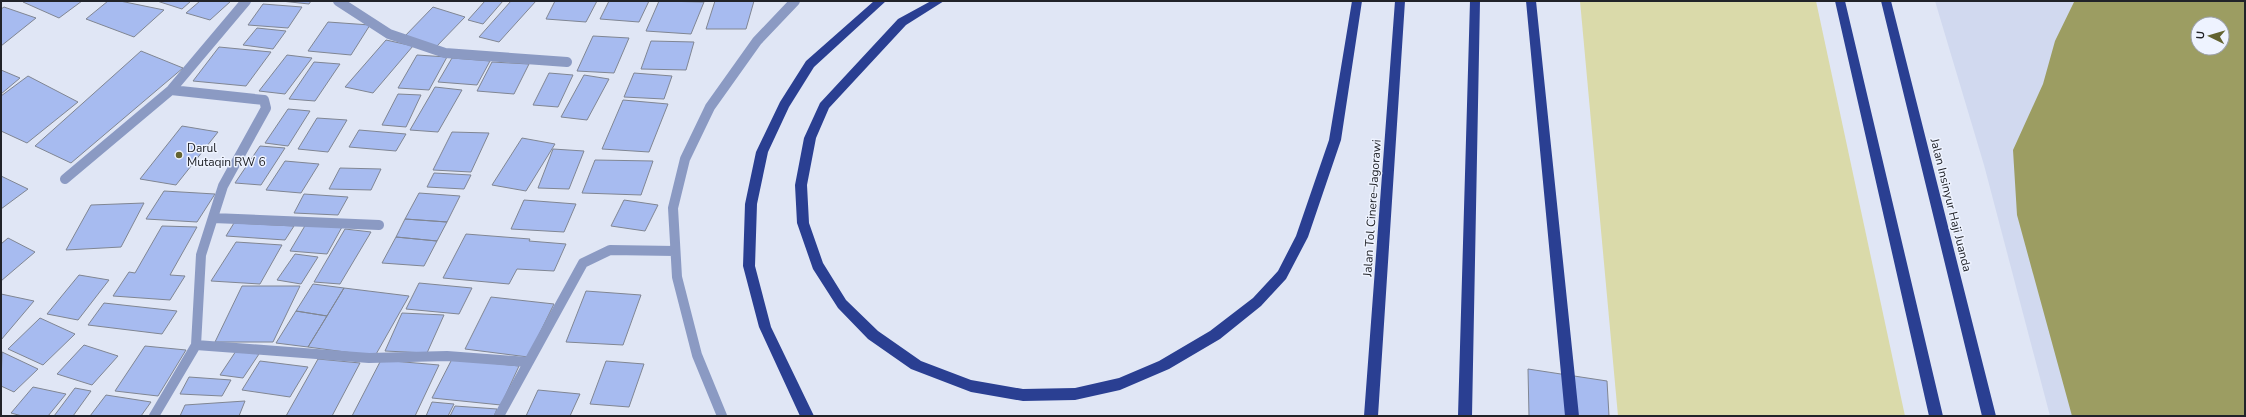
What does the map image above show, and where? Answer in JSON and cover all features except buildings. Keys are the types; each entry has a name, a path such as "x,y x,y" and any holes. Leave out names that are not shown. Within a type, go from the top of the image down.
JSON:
{"highway":[{"path":"807,416 764,327 749,266 751,204 762,152 784,105 810,64 881,1"},
{"path":"939,1 902,22 824,106 810,138 801,185 803,223 817,265 842,304 873,335 916,365 971,386 1023,395 1075,394 1120,384 1164,365 1215,334 1257,302 1282,275 1302,237 1335,140 1357,1"},
{"name":"Jalan Tol Cinere–Jagorawi","path":"1371,416 1400,1"},
{"path":"1465,416 1475,1"},
{"path":"1531,1 1572,416"},
{"path":"1840,1 1936,416"},
{"name":"Jalan Insinyur Haji Juanda","path":"1886,1 1989,416"}],"street":[{"path":"65,179 171,90 246,1"},
{"path":"338,1 389,34 445,53 567,62"},
{"path":"722,416 697,355 677,277 673,208 685,159 710,107 757,41 795,1"},
{"path":"154,416 196,345 201,255 223,186 266,108 266,103 264,100 171,90"},
{"path":"213,218 379,225"},
{"path":"499,416 583,263 610,250 675,251"},
{"path":"196,345 369,358 448,356 528,362"}],"shaded area":[{"path":"1580,1 1816,1 1905,416 1618,416"},
{"path":"1935,1 2245,1 2245,416 2050,416 1984,165"},
{"path":"2245,1 2245,416 2072,416 2017,215 2013,150 2043,84 2055,41 2074,2"}],"place":[{"name":"Darul Mutaqin RW 6","path":"179,155"}]}
